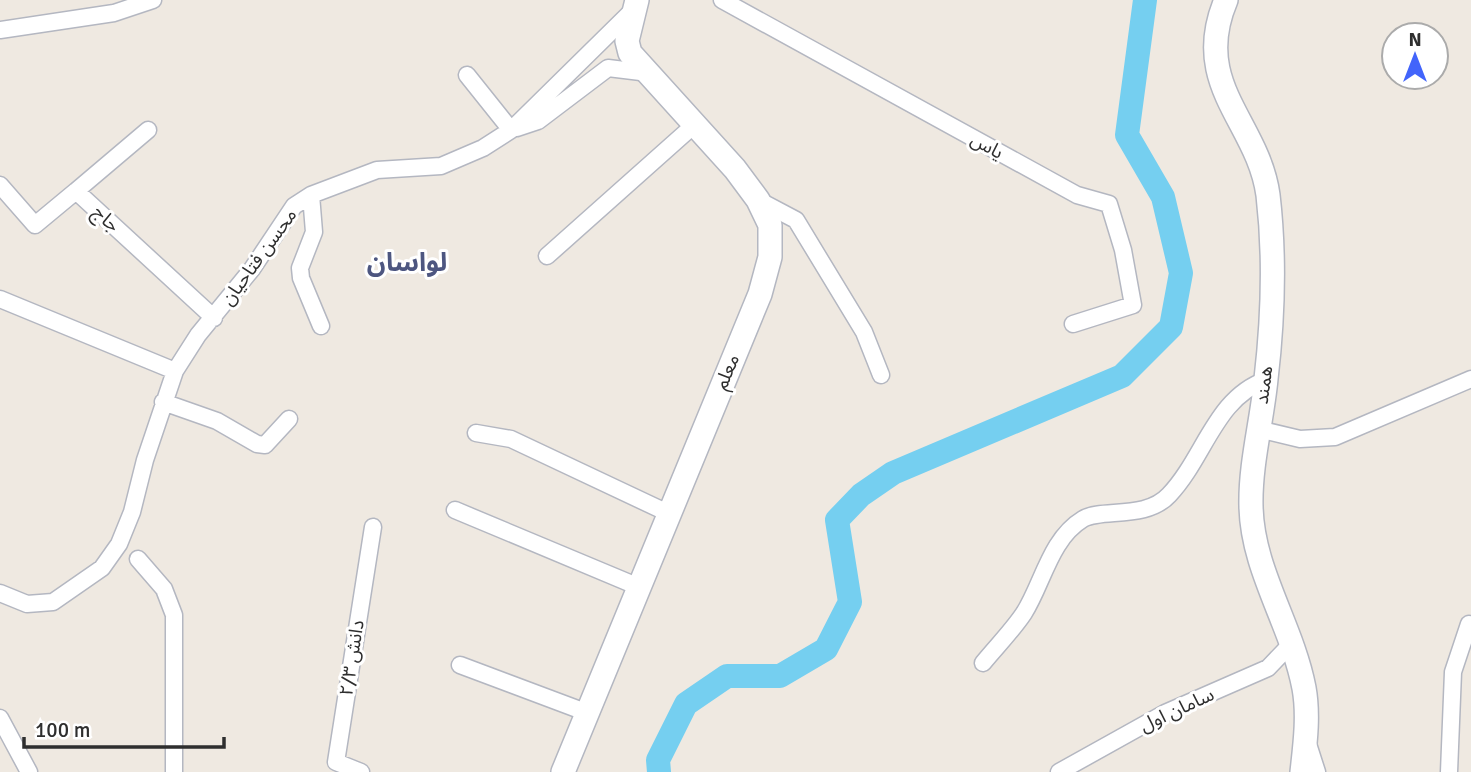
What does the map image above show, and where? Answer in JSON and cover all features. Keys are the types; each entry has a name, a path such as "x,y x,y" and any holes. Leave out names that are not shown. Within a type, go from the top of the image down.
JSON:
{"main road":[{"name":"همند","path":"1226,0 1216,36 1222,88 1253,151 1269,204 1273,246 1266,380 1251,504 1255,545 1291,644 1304,689 1306,738 1302,772"},
{"name":"معلم","path":"563,772 760,294 770,257 770,225 758,200 735,169 630,53 627,41 635,5"}],"street":[{"path":"0,30 114,13 153,0"},
{"name":"یاس","path":"722,0 1077,195 1109,204 1124,250 1133,305 1073,324"},
{"name":"محسن فتاحیان","path":"0,593 27,604 53,602 103,568 119,544 132,512 163,402 175,371 245,279 294,206 311,195 377,170 441,166 483,148 512,130 635,5"},
{"path":"467,75 512,130 538,121 608,68 649,73"},
{"path":"547,256 693,125"},
{"path":"76,191 148,130"},
{"name":"جاج","path":"0,185 36,225 76,191 214,318"},
{"path":"311,195 314,232 300,268 301,278 321,326"},
{"path":"758,200 796,220 864,332 881,375"},
{"path":"0,299 175,371"},
{"path":"1258,429 1300,439 1335,437 1471,379"},
{"path":"983,663 1024,612 1049,561 1068,534 1085,518 1136,512 1168,497 1208,440 1231,400 1247,387 1266,380"},
{"path":"163,402 217,421 257,444 265,445 273,439 289,419"},
{"path":"475,433 511,439 668,513"},
{"path":"454,510 639,587"},
{"name":"دانش ۲/۳","path":"361,772 336,762 373,527"},
{"path":"138,559 164,589 174,615 174,772"},
{"path":"1449,772 1453,672 1468,624"},
{"name":"سامان اول","path":"1059,772 1165,713 1268,668 1291,644"},
{"path":"460,665 588,713"},
{"path":"0,718 29,772"},
{"path":"1306,738 1317,772"}],"waterway":[{"path":"659,772 658,760 686,704 727,676 780,676 826,649 850,602 837,520 861,495 893,473 1122,376 1171,327 1181,273 1163,197 1127,135 1145,0"}],"district":[{"name":"لواسان","path":"407,263"}]}
